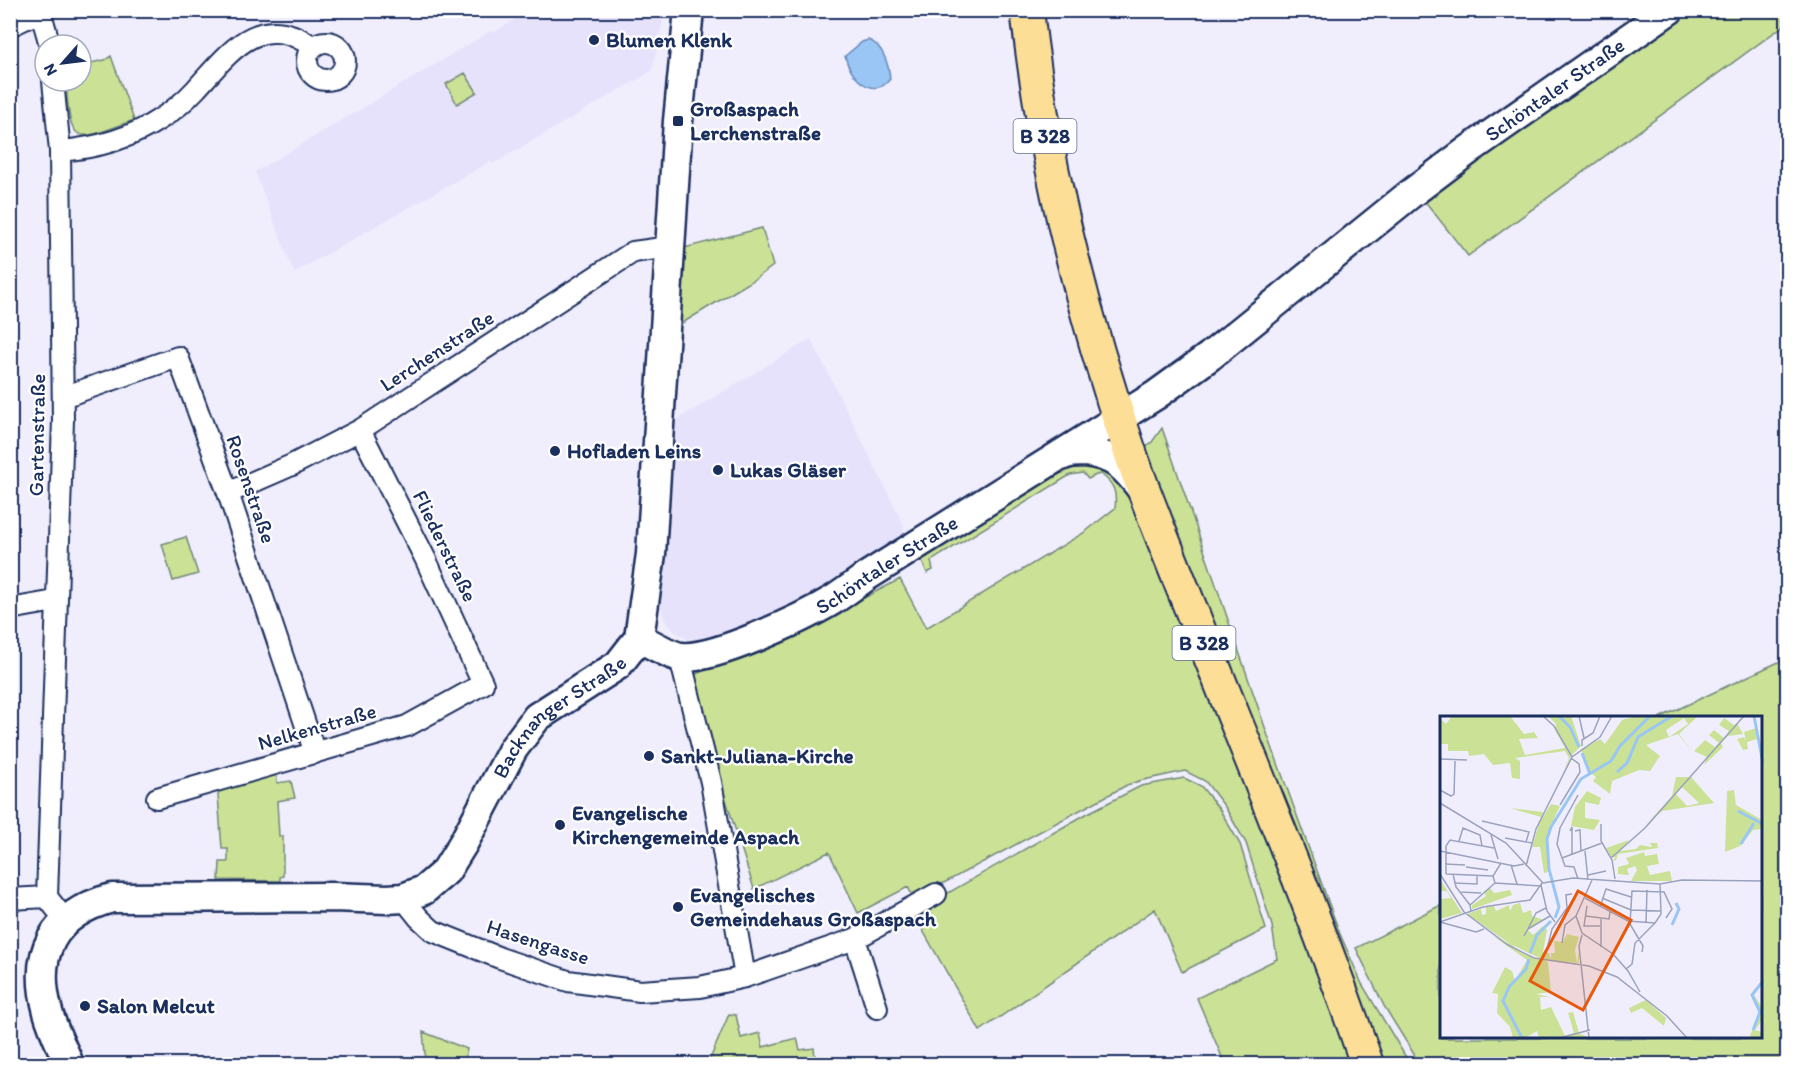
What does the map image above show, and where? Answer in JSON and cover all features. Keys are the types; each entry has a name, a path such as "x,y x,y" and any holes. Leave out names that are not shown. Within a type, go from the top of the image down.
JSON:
{"main road":[{"name":"B 328","path":"1027,10 1047,148 1079,282 1107,380 1149,502 1299,884 1367,1065"}],"street":[{"name":"Backnanger Straße","path":"69,1065 48,1012 43,960 53,935 65,920 96,902 112,898 333,897 387,899 403,897 424,890 446,871 464,842 513,749 537,717 618,665 639,638 651,554 678,121 689,10"},
{"name":"Schöntaler Straße","path":"680,657 704,655 723,650 832,600 1156,395 1210,356 1409,195 1470,149 1669,10"},
{"path":"10,26 42,11 47,33"},
{"path":"60,151 91,148 143,130 161,119 193,92 239,44 253,35 281,32 305,41 313,47"},
{"name":"Gartenstraße","path":"47,897 63,397 60,151 54,93"},
{"name":"Lerchenstraße","path":"228,493 292,465 360,430 633,252 670,247"},
{"name":"Rosenstraße","path":"63,397 178,357 228,493 315,753"},
{"name":"Fliederstraße","path":"360,430 425,558 483,684"},
{"path":"1056,458 1078,452 1108,456 1126,470 1149,502"},
{"path":"10,609 56,601"},
{"path":"639,638 680,657 711,782 745,977"},
{"name":"Nelkenstraße","path":"157,798 407,726 483,684"},
{"name":"Hasengasse","path":"403,897 419,918 433,930 500,958 568,981 640,992 700,987 745,977 855,939 936,894"},
{"path":"10,899 47,897 65,920"},
{"path":"855,939 877,1008"}],"shaded area":[{"path":"528,11 665,11 652,71 493,164 491,161 294,273 255,172"},
{"path":"811,339 904,525 903,540 826,592 709,643 687,639 674,631 664,619 658,595 666,426"}],"green space":[{"path":"1678,11 1787,11 1787,23 1468,256 1420,195"},
{"path":"111,56 134,120 88,135 80,134 74,129 70,119 67,93 93,93 93,63"},
{"path":"465,73 477,92 457,104 446,84"},
{"path":"762,228 773,266 674,328 680,249"},
{"path":"1162,428 1268,736 1340,934 1362,984 1410,1064 1380,1064 1144,448 1152,442"},
{"path":"1086,463 1104,466 1131,494 1355,1064 1225,1064 1197,998 1277,959 1272,926 1246,843 1225,807 1205,781 1185,771 1127,785 914,899 908,887 858,913 829,852 754,889 721,784 694,675 832,615 900,579 926,628 1085,532 1115,508 1114,489 1101,474 1088,479 1083,473 1070,475 931,561 933,570 927,573 921,559 1055,476"},
{"path":"186,537 198,574 173,581 162,544"},
{"path":"1785,659 1788,664 1787,1064 1420,1064 1384,1006 1356,948 1440,906 1440,1039 1762,1039 1762,716 1663,716"},
{"path":"276,769 277,783 291,781 295,798 277,801 279,836 283,836 283,876 280,877 280,881 219,880 220,862 228,862 228,849 222,849 218,795 220,783"},
{"path":"1184,778 1201,786 1220,810 1240,844 1266,929 1182,972 1155,909 980,1031 913,913 1088,813 1141,786"},
{"path":"729,1014 736,1015 741,1038 760,1033 763,1047 797,1038 800,1050 814,1048 816,1064 708,1064"},
{"path":"423,1032 467,1049 465,1059 485,1064 426,1064"}],"water":[{"path":"868,40 878,46 881,51 887,62 890,79 876,88 869,87 857,78 847,64 845,56"}],"place":[{"name":"Blumen Klenk","path":"594,40"},
{"name":"Großaspach Lerchenstraße","path":"678,121"},
{"name":"Hofladen Leins","path":"555,451"},
{"name":"Lukas Gläser","path":"718,470"},
{"name":"Sankt-Juliana-Kirche","path":"649,756"},
{"name":"Evangelische Kirchengemeinde Aspach","path":"560,825"},
{"name":"Evangelisches Gemeindehaus Großaspach","path":"678,907"},
{"name":"Salon Melcut","path":"85,1006"}]}
